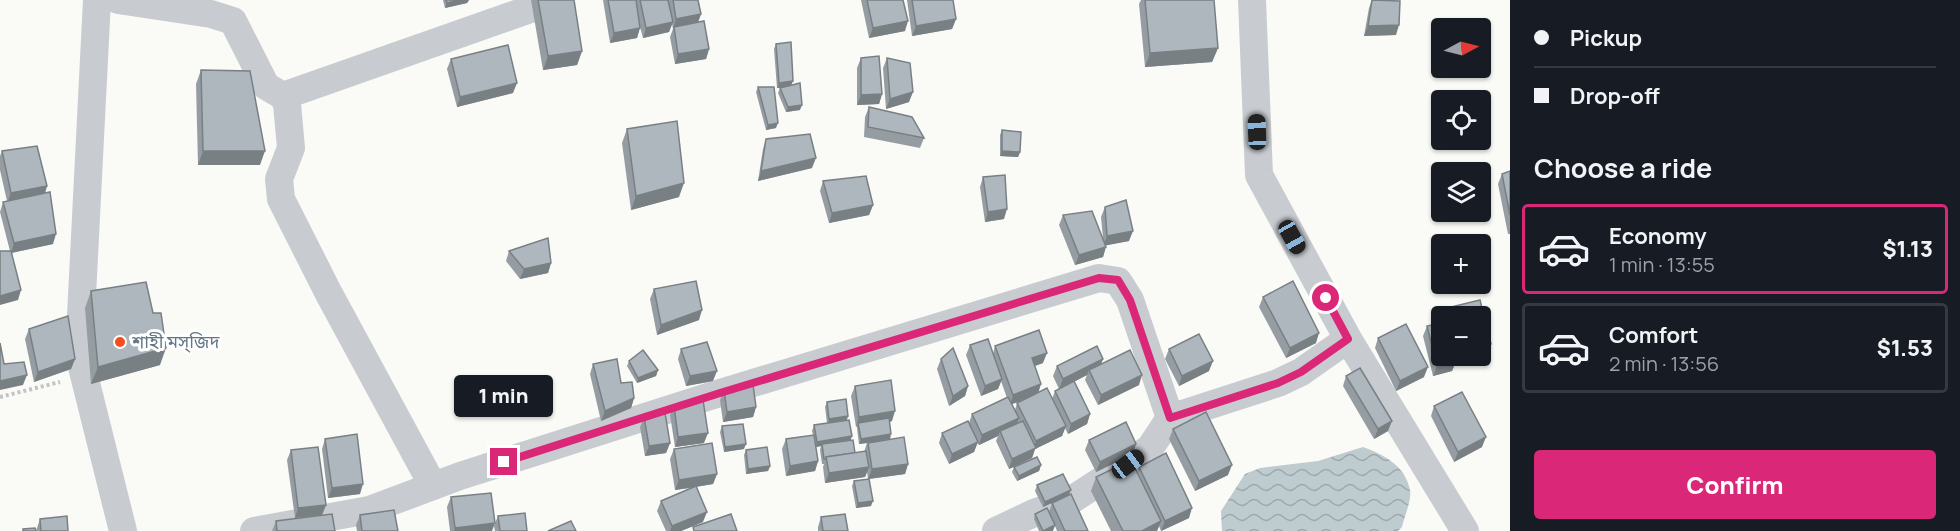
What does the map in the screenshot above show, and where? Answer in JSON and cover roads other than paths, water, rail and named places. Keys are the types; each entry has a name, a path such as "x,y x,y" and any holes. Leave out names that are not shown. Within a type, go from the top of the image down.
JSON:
{"street":[{"path":"97,0 79,356 123,531"},
{"path":"118,0 211,14 233,21 266,86 283,96 288,104 291,148 279,180 281,199 328,292 433,486"},
{"path":"283,96 556,0"},
{"path":"1252,0 1259,175 1348,339 1465,531"},
{"path":"254,531 369,510 433,486 697,400 1099,278 1118,280 1130,300 1170,418"},
{"path":"996,531 1034,513 1073,499 1128,464 1150,448 1170,418 1278,383 1301,372 1348,339"}],"water":[{"path":"1363,447 1392,462 1404,474 1407,481 1410,499 1402,527 1398,531 1222,531 1221,511 1245,474 1260,468 1318,461"}],"place":[{"name":"শাহী মস্জিদ","path":"120,342"}]}
